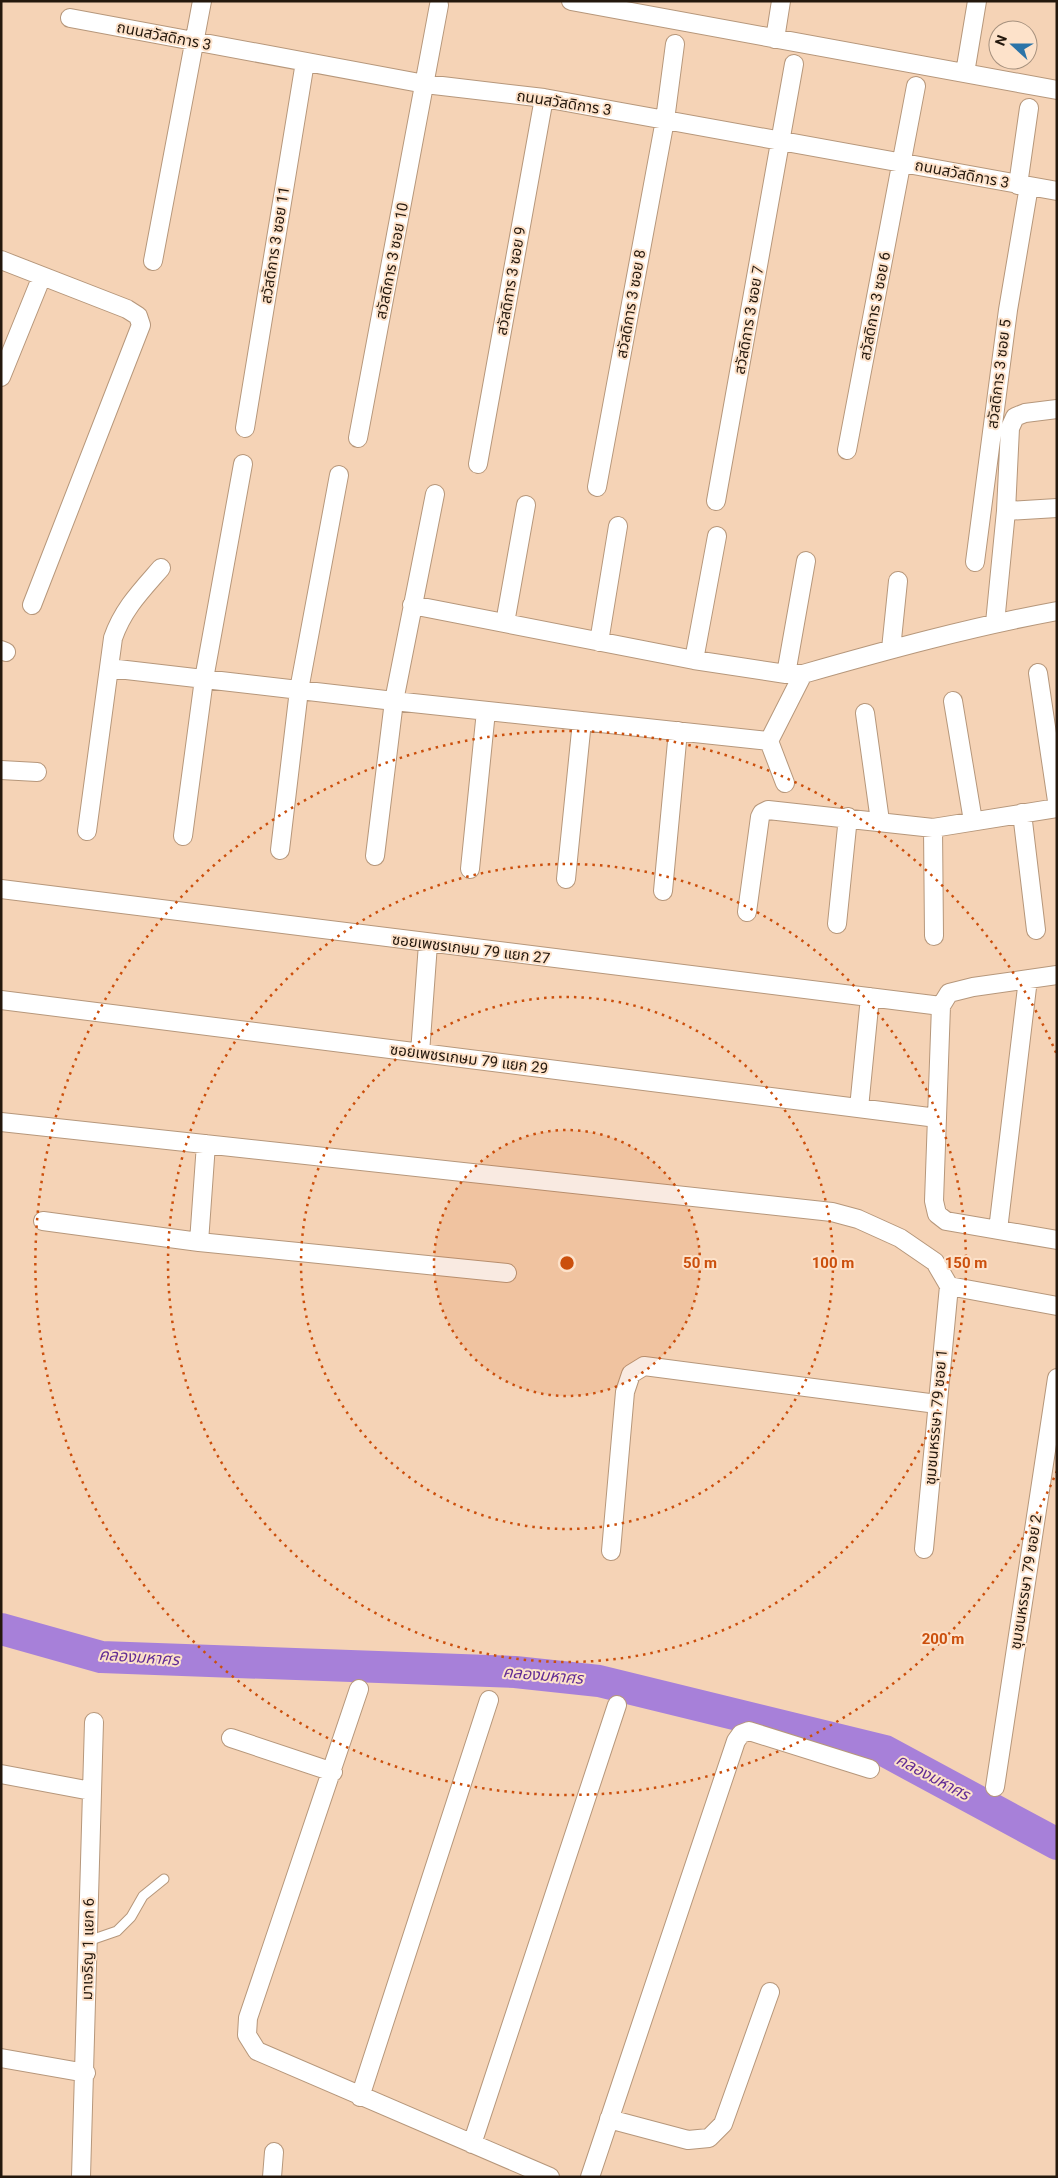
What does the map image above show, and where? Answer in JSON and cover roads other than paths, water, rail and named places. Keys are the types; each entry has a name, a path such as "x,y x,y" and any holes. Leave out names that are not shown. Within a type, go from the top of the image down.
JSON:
{"street":[{"path":"153,261 202,1"},
{"path":"572,1 1057,90"},
{"path":"775,38 781,1"},
{"path":"965,73 977,1"},
{"name":"สวัสดิการ 3 ซอย 10","path":"358,438 439,5"},
{"name":"ถนนสวัสดิการ 3","path":"70,18 425,84 544,98 1057,191"},
{"name":"สวัสดิการ 3 ซอย 8","path":"597,487 665,120 674,44"},
{"name":"สวัสดิการ 3 ซอย 11","path":"245,428 305,62"},
{"name":"สวัสดิการ 3 ซอย 7","path":"716,501 782,140 794,64"},
{"name":"สวัสดิการ 3 ซอย 6","path":"848,450 916,86"},
{"name":"สวัสดิการ 3 ซอย 9","path":"478,464 544,98"},
{"name":"สวัสดิการ 3 ซอย 5","path":"975,562 1008,310 1030,108"},
{"path":"1,260 127,309 138,316 141,325 32,605"},
{"path":"1,377 42,276"},
{"path":"995,623 1006,511 1010,428 1015,417 1025,413 1057,410"},
{"path":"183,836 204,679 243,464"},
{"path":"280,850 299,690 339,475"},
{"path":"375,856 394,701 435,494"},
{"path":"505,623 526,505"},
{"path":"1006,511 1057,508"},
{"path":"599,642 618,526"},
{"path":"694,660 717,536"},
{"path":"785,783 769,741 795,674 806,561"},
{"path":"87,831 113,638 120,619 130,602 161,568"},
{"path":"891,648 898,581"},
{"path":"412,605 694,660 795,674 891,648 995,623 1057,611"},
{"path":"109,668 769,741"},
{"path":"1038,673 1053,745 1057,801"},
{"path":"953,701 973,821"},
{"path":"470,869 486,711"},
{"path":"865,713 880,821"},
{"path":"566,879 582,721"},
{"path":"663,891 678,731"},
{"path":"1,770 37,772"},
{"path":"748,912 760,817 762,813 768,810 848,817 933,828 1057,808"},
{"path":"1022,813 1036,930"},
{"path":"836,924 848,817"},
{"path":"933,828 934,936"},
{"name":"ซอยเพชรเกษม 79 แยก 27","path":"1,889 428,944 941,1006"},
{"path":"420,1053 428,944"},
{"path":"1057,975 973,987 948,993 941,1006 934,1201 937,1214 946,1221 1057,1240"},
{"path":"998,1230 1028,979"},
{"path":"858,1108 870,997"},
{"name":"ซอยเพชรเกษม 79 แยก 29","path":"1,1000 937,1118"},
{"path":"1,1122 832,1212 858,1219 900,1238 935,1262 949,1286 1057,1306"},
{"path":"199,1242 206,1144"},
{"path":"43,1221 199,1242 507,1273"},
{"name":"ชุมชนหรรษา 79 ซอย 1","path":"924,1548 949,1286"},
{"path":"611,1552 625,1392 631,1374 644,1366 937,1404"},
{"name":"ชุมชนหรรษา 79 ซอย 2","path":"995,1787 1057,1378"},
{"path":"360,1690 248,2018 248,2036 257,2051 360,2097 550,2177"},
{"path":"360,2097 489,1700"},
{"path":"472,2144 617,1705"},
{"name":"มาเจริญ 1 แยก 6","path":"81,2177 86,2073 94,1722"},
{"path":"590,2177 670,1932 740,1734 749,1731 870,1769"},
{"path":"231,1738 333,1772"},
{"path":"1,1774 91,1791"},
{"path":"609,2119 688,2140 709,2138 723,2124 770,1992"},
{"path":"1,2058 86,2073"},
{"path":"272,2177 274,2152"}],"lane":[{"path":"88,1941 117,1931 131,1917 143,1896 164,1879"}],"waterway":[{"name":"คลองมหาศร","path":"1,1629 101,1657 515,1672 599,1681 885,1751 1057,1844"}]}
